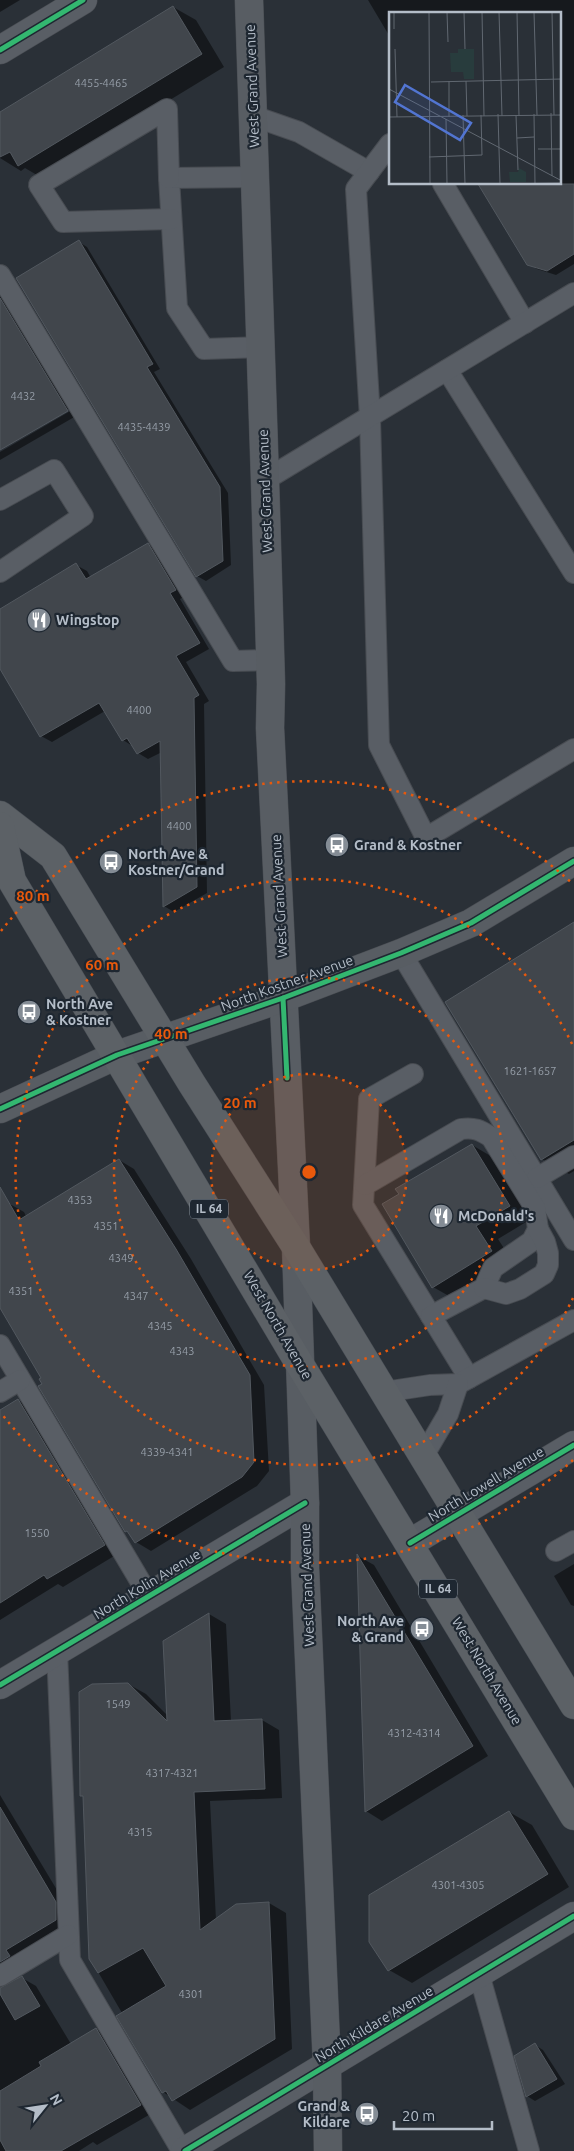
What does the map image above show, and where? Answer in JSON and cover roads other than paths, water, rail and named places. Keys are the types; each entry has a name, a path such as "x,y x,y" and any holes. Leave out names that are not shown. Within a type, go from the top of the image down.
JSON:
{"main road":[{"name":"West Grand Avenue","path":"249,0 265,480 270,728 296,1247 305,1502 305,1568 327,2066 328,2151"},
{"path":"0,815 53,856 424,1455 574,1705"},
{"name":"West North Avenue","path":"0,826 12,881 299,1362 574,1816"},
{"name":"North Kostner Avenue","path":"0,1109 117,1055 283,998 401,953 471,923 574,861"}],"street":[{"path":"0,50 82,0"},
{"name":"North Lowell Avenue","path":"410,1543 574,1444"},
{"name":"North Kolin Avenue","path":"0,1685 305,1502"},
{"name":"North Kildare Avenue","path":"184,2151 574,1916"}],"lane":[{"path":"171,219 63,222 39,185 167,109 171,219 177,308 204,349 261,347"},
{"path":"253,116 299,132 369,172"},
{"path":"389,145 356,189 370,418 379,745 426,838 574,748"},
{"path":"169,178 255,177"},
{"path":"444,185 525,323"},
{"path":"0,275 233,661 270,660"},
{"path":"265,480 574,293"},
{"path":"447,370 574,573"},
{"path":"0,500 54,470 83,516 0,572"},
{"path":"401,953 574,1240"},
{"path":"413,1074 369,1099 363,1205 431,1316 463,1381"},
{"path":"365,1185 461,1129 472,1128 481,1130 491,1137 535,1208 538,1229 548,1253 548,1265 544,1274 527,1285 506,1294 484,1288"},
{"path":"537,1178 574,1156"},
{"path":"431,1316 484,1288 494,1268 532,1241 538,1229"},
{"path":"384,1392 463,1381 574,1320"},
{"path":"0,1345 150,1596"},
{"path":"0,1392 20,1380"},
{"path":"424,1455 448,1414 463,1381"},
{"path":"556,1551 574,1541"},
{"path":"57,1651 70,1960 184,2151"},
{"path":"0,1976 68,1935"},
{"path":"479,1974 528,2151"}],"place":[{"name":"Wingstop","path":"39,620"},
{"name":"Grand & Kostner","path":"337,845"},
{"name":"North Ave & Kostner/Grand","path":"111,862"},
{"name":"North Ave & Kostner","path":"29,1012"},
{"name":"McDonald's","path":"441,1216"},
{"name":"North Ave & Grand","path":"422,1629"},
{"name":"Grand & Kildare","path":"367,2114"}]}
